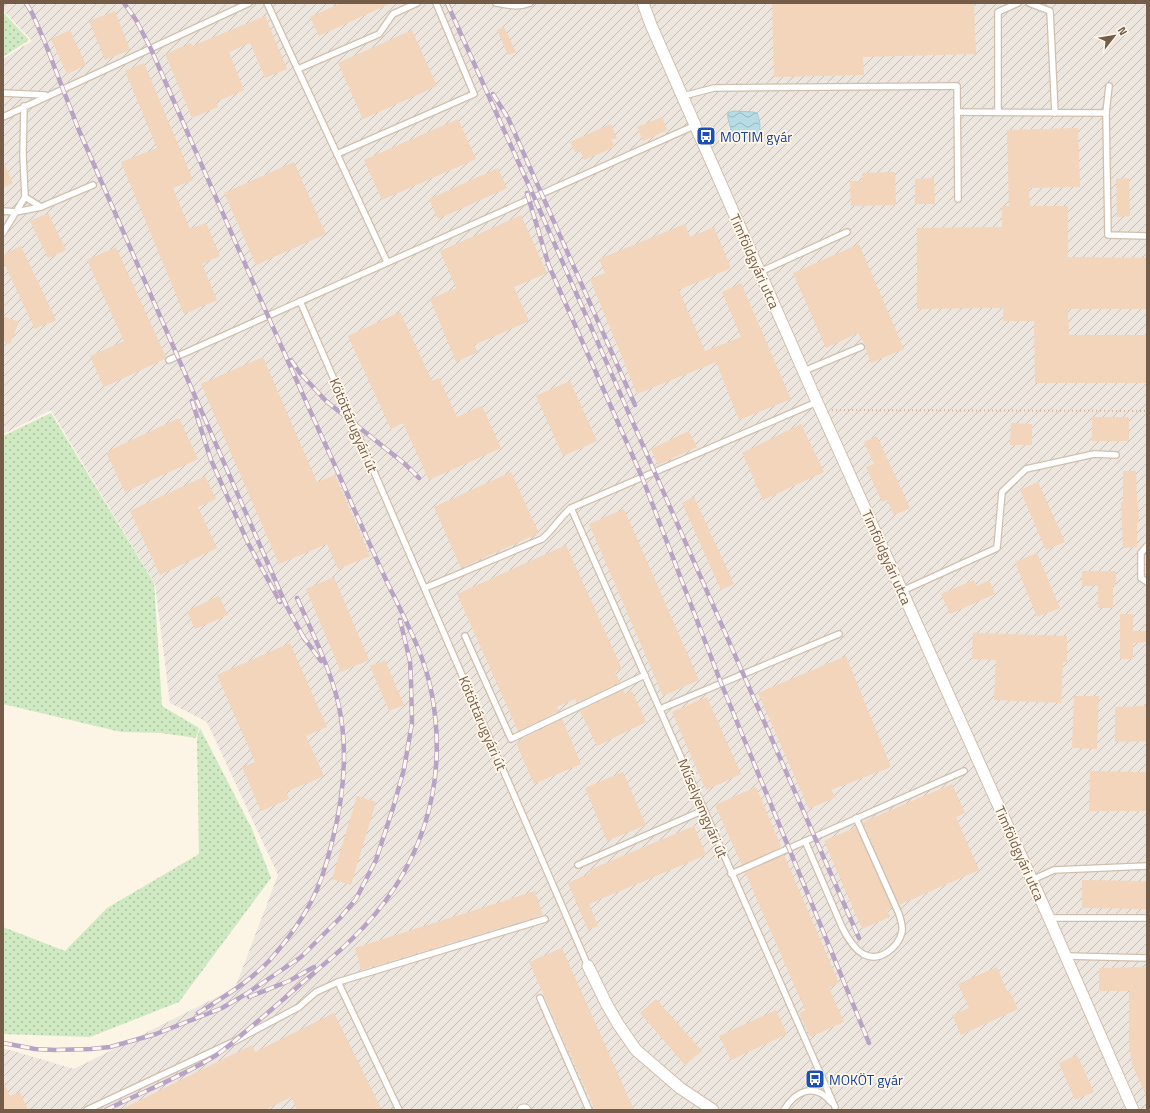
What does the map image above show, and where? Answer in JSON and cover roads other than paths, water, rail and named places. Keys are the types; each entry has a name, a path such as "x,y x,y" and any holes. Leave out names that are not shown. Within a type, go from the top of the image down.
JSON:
{"street":[{"name":"Timföldgyári utca","path":"643,3 651,25 819,406 1066,956 1133,1110"},
{"name":"Kötöttárugyári út","path":"588,966 618,1024 636,1050 680,1088 713,1110"}],"lane":[{"path":"3,116 249,3"},
{"path":"267,3 387,262"},
{"path":"298,69 379,34 394,14 417,3"},
{"path":"337,154 474,94 436,3"},
{"path":"496,3 515,6 530,3"},
{"path":"998,112 998,12 1018,3"},
{"path":"1029,3 1050,11 1055,113"},
{"path":"683,96 714,88 957,86 958,199"},
{"path":"1109,86 1106,113 1108,234 1147,236"},
{"path":"3,93 47,96"},
{"path":"3,232 25,197 23,155 24,106"},
{"path":"957,112 1106,113"},
{"path":"169,360 696,125"},
{"path":"3,211 16,212 42,207 93,185"},
{"path":"25,197 42,207"},
{"path":"760,272 847,232"},
{"name":"Kötöttárugyári út","path":"300,301 588,966"},
{"path":"804,371 861,347"},
{"path":"425,588 542,539 551,532 564,514 571,508 819,406"},
{"path":"902,591 997,548 1002,492 1026,469 1094,454 1116,455"},
{"name":"Műselyemgyári út","path":"571,508 731,874 836,1108"},
{"path":"1147,546 1141,553 1141,578 1147,582"},
{"path":"660,709 840,634"},
{"path":"465,636 511,739 645,675"},
{"path":"731,874 964,771"},
{"path":"578,865 704,810"},
{"path":"805,841 848,938 864,954 872,957 887,953 898,940 902,932 902,924 899,914 856,818"},
{"path":"1032,880 1054,870 1147,866"},
{"path":"1049,918 1147,918"},
{"path":"87,1110 235,1041 299,1007 316,992 338,982 545,919"},
{"path":"1066,956 1147,958"},
{"path":"338,982 399,1110"},
{"path":"540,998 589,1110"},
{"path":"784,1110 794,1096 803,1091 815,1091 826,1096 836,1108"}],"water":[{"path":"733,111 757,113 760,122 758,134 751,138 741,138 735,135 730,126 728,116 728,113"}],"railway":[{"path":"26,3 44,40 78,128 286,605 305,640"},
{"path":"106,1110 185,1073 219,1053 331,959 352,939 376,913 396,886 412,857 424,827 432,796 436,763 436,729 432,695 429,680 419,651 286,357 151,49 136,20 124,3"},
{"path":"447,3 534,197 859,938"},
{"path":"493,94 508,118 635,405"},
{"path":"527,193 549,266 642,477 721,683 869,1043"},
{"path":"291,360 300,373 326,401 405,464 419,478"},
{"path":"192,401 211,460 248,543 280,602"},
{"path":"198,1013 253,976 269,961 292,933 307,910 318,888 326,865 336,825 340,807 344,772 343,737 338,702 320,649 297,598"},
{"path":"3,1043 35,1049 91,1049 110,1047 156,1034 222,1008 246,994 301,957 340,918 356,899 376,860 404,769 412,723 411,682 410,661 400,620"},
{"path":"302,635 321,661"},
{"path":"249,997 289,981 314,967"}],"place":[{"name":"MOTIM gyár","path":"706,136"},
{"name":"MOKÖT gyár","path":"815,1079"}]}
